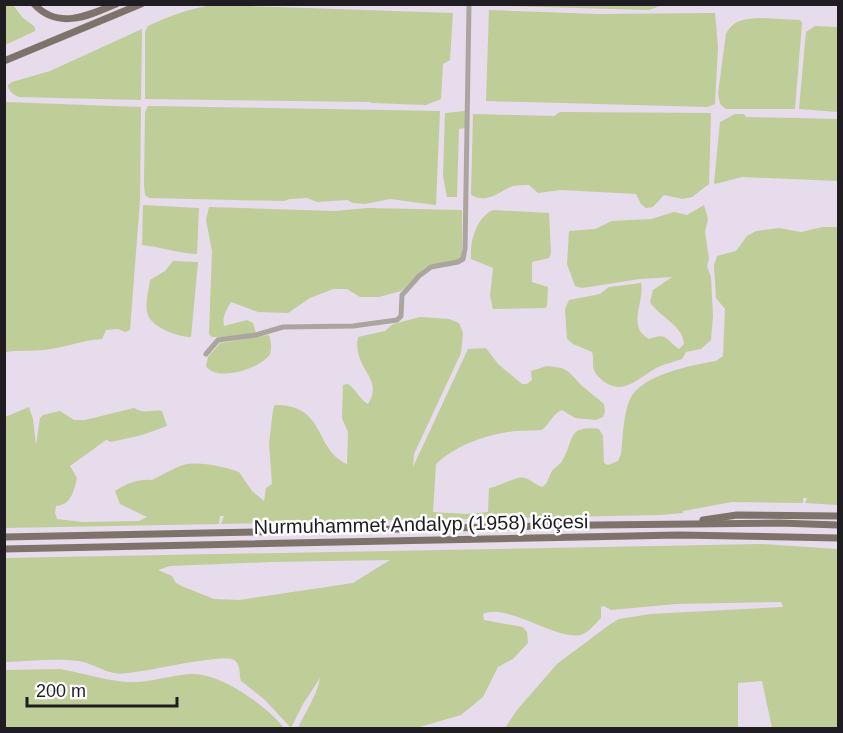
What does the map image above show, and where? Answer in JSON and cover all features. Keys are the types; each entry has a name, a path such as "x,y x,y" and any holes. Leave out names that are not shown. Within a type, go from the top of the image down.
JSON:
{"main road":[{"path":"34,4 52,18 67,20 83,18 116,4"},
{"path":"4,61 141,4"},
{"path":"678,524 737,515 838,516"},
{"name":"Nurmuhammet Andalyp (1958) köçesi","path":"4,537 678,524 838,525"},
{"name":"Nurmuhammet Andalyp (1958) köçesi","path":"4,549 691,535 838,538"}],"street":[{"path":"206,354 218,340 256,335 283,327 353,326 397,320 401,316 402,295 423,272 438,265 463,259 469,4"}],"green space":[{"path":"5,4 13,5 22,17 35,27 35,31 5,45"},
{"path":"216,5 453,13 450,60 443,64 441,99 426,105 370,102 145,99 145,32 148,26 181,12"},
{"path":"474,5 687,5 660,6 649,10"},
{"path":"489,10 598,14 715,13 718,47 715,104 707,107 486,101"},
{"path":"760,18 800,20 802,23 795,109 726,109 720,104 718,93 726,34 736,23"},
{"path":"815,26 838,27 838,112 799,109 806,32"},
{"path":"142,29 141,100 19,97 9,89 8,85 12,82 50,71"},
{"path":"5,102 141,107 140,200 130,330 125,332 118,329 106,330 102,339 51,349 5,352"},
{"path":"148,106 440,111 436,205 390,199 365,204 347,200 317,202 307,198 284,201 149,198 145,195 144,185 145,112"},
{"path":"465,111 465,128 459,129 457,197 447,197 443,176 445,113"},
{"path":"560,112 711,113 709,184 692,197 683,199 664,195 653,207 646,208 636,194 561,190 538,193 529,185 513,186 488,198 471,195 473,114 554,116"},
{"path":"735,114 744,114 746,117 838,119 838,181 742,177 715,184 720,122"},
{"path":"143,205 199,208 197,254 142,245"},
{"path":"704,205 708,219 705,232 709,259 707,266 711,277 713,316 711,340 701,349 686,352 682,359 662,365 630,384 617,387 610,385 603,381 595,371 592,352 567,339 565,309 569,300 600,294 609,287 641,283 637,321 642,334 649,339 663,337 679,349 684,344 680,332 650,302 653,290 672,277 640,279 582,288 575,286 567,264 569,231 595,229 612,221 651,219 674,212 687,215"},
{"path":"209,207 334,211 368,208 462,210 462,258 458,261 425,268 401,291 379,297 360,297 347,289 333,289 310,298 288,313 258,312 231,302 224,317 224,326 247,320 253,323 256,333 234,337 212,337 209,334 212,251 206,220"},
{"path":"493,210 549,213 551,253 549,258 532,262 532,282 548,287 545,308 493,309 490,296 493,268 471,259 471,252 478,224"},
{"path":"823,227 838,227 838,505 805,503 807,498 803,498 803,503 732,502 683,511 683,513 660,515 221,524 224,516 220,516 219,524 5,528 5,417 29,407 36,445 40,418 43,415 60,411 74,420 85,420 134,408 145,411 162,411 167,426 142,435 111,442 106,440 70,466 77,478 76,483 68,500 56,506 57,519 83,522 139,521 147,517 120,504 115,491 133,482 151,480 188,464 214,465 239,472 252,491 264,501 266,488 272,484 269,443 275,405 291,407 303,412 318,429 329,449 347,464 348,432 342,418 343,385 348,384 368,404 373,387 359,357 358,337 385,331 393,324 420,317 449,319 459,323 463,333 461,353 414,454 413,467 468,349 486,348 498,364 522,384 527,384 532,380 531,371 547,366 562,368 604,404 603,417 596,420 575,418 562,410 541,430 512,431 479,439 460,447 436,464 433,512 466,514 488,512 489,488 521,478 542,487 552,471 562,461 573,436 581,429 599,429 603,436 604,463 608,465 618,461 621,454 626,412 630,399 636,391 656,377 668,372 716,361 723,356 725,309 716,298 714,265 717,256 736,251 747,236 756,231 779,228 801,232"},
{"path":"173,261 198,262 191,337 160,328 151,320 147,311 150,280 165,271"},
{"path":"269,335 270,354 258,364 239,372 229,373 212,371 206,366 208,357 220,343"},
{"path":"761,544 838,549 838,728 772,728 762,681 738,683 738,728 505,728 517,710 557,664 619,619 650,614 783,607 781,602 676,604 611,610 604,606 601,607 601,618 593,627 583,634 574,636 506,613 483,614 484,620 523,627 527,632 528,643 513,659 498,667 483,697 461,715 416,728 298,728 314,698 320,678 291,728 264,699 241,681 239,667 234,660 204,660 121,674 79,661 5,662 5,558","holes":["390,560 353,583 239,600 214,599 176,583 172,576 158,570 170,566"]},
{"path":"60,669 127,682 191,674 203,675 242,692 266,710 284,728 5,728 5,670"}]}
